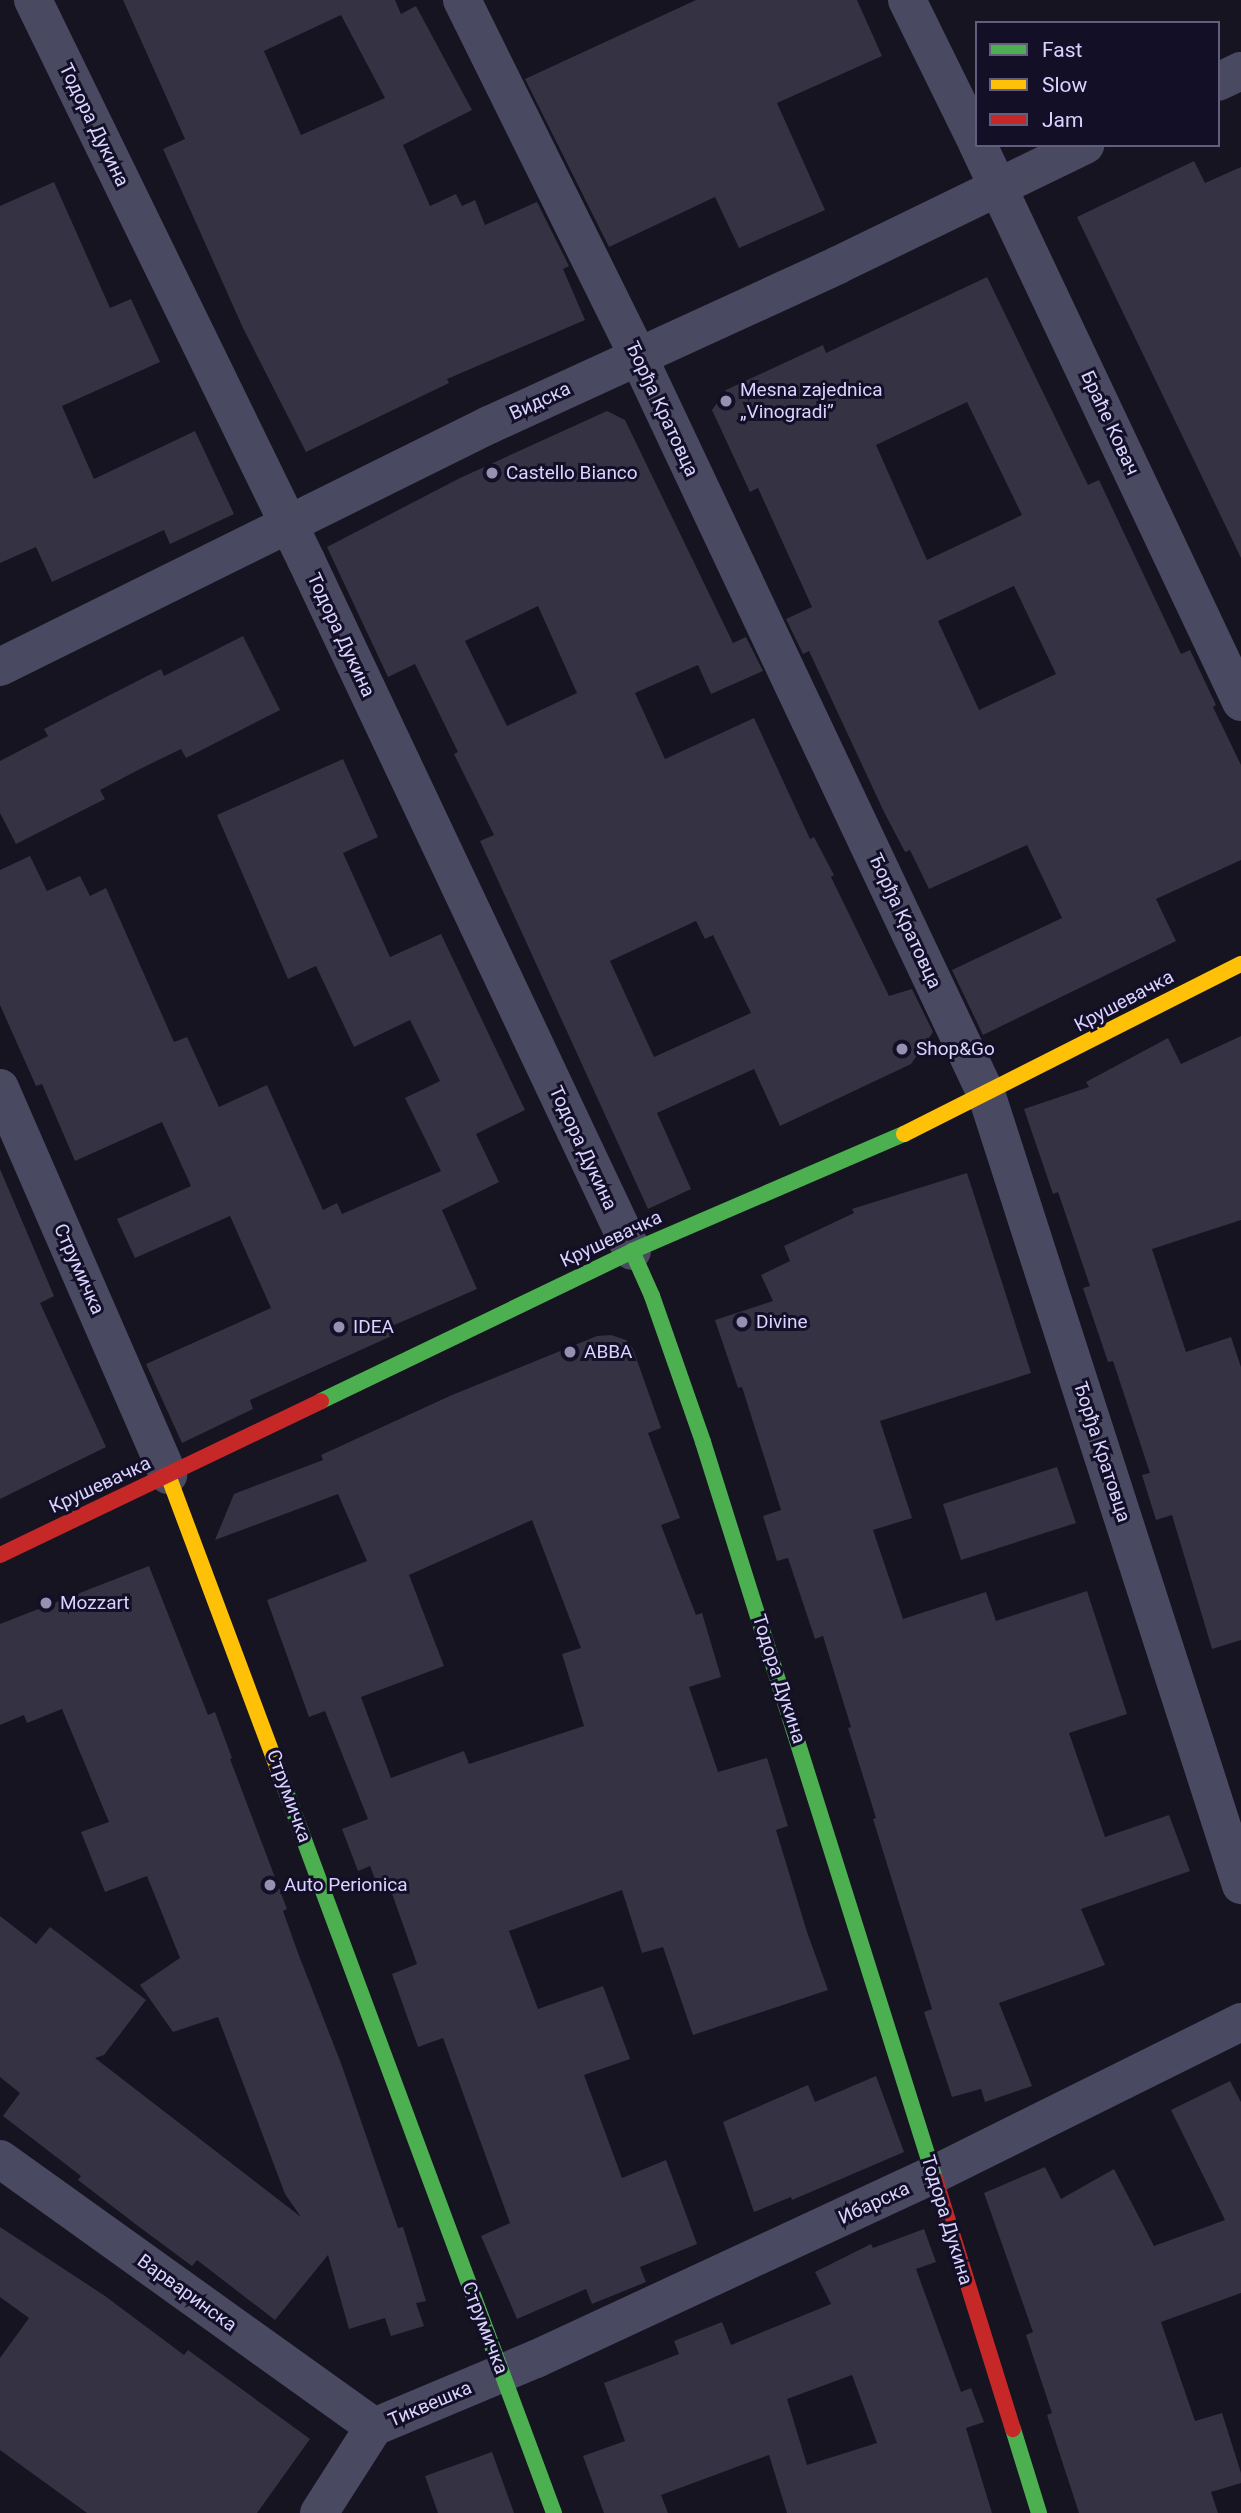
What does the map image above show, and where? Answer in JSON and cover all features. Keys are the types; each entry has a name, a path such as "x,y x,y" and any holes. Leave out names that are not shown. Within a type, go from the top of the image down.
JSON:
{"main road":[{"name":"Крушевачка","path":"0,1555 632,1251 987,1096 1241,964"},
{"name":"Тодора Дукина","path":"632,1251 652,1296 703,1442 803,1752 1039,2513"},
{"name":"Струмичка","path":"169,1475 554,2513"}],"street":[{"name":"Тодора Дукина","path":"33,0 288,524 632,1251"},
{"name":"Ђорђа Кратовца","path":"461,0 638,356 987,1096 1241,1885"},
{"name":"Браће Ковач","path":"907,0 975,140"},
{"path":"1220,81 1241,71"},
{"name":"Браће Ковач","path":"978,147 1241,702"},
{"name":"Видска","path":"0,667 288,524 638,356 838,265 1081,147"},
{"name":"Струмичка","path":"0,1088 169,1475"},
{"name":"Ибарска","path":"502,2373 933,2175 1241,2022"},
{"name":"Варваринска","path":"0,2159 374,2427"},
{"name":"Тиквешка","path":"319,2513 374,2427 502,2373"}],"building":[{"path":"123,0 395,0 401,14 416,6 472,110 403,145 430,206 456,194 462,206 475,200 485,225 537,202 569,266 563,269 585,320 447,379 449,383 306,452 243,328 163,149 185,139","holes":["341,15 385,98 301,135 264,51"]},
{"path":"696,0 857,0 882,56 777,103 825,210 739,248 715,197 609,247 525,79"},
{"path":"1194,161 1205,183 1241,167 1241,558 1077,217"},
{"path":"54,182 110,308 131,299 160,362 62,406 94,479 195,431 234,514 170,544 164,530 52,582 36,547 0,563 0,206"},
{"path":"987,277 1088,485 1099,480 1181,654 1190,650 1241,765 1241,860 1156,899 1176,941 983,1035 952,970 1062,918 1027,845 929,889 910,850 905,852 884,812 809,651 803,654 786,619 812,607 758,488 750,492 712,410 726,390 823,345 826,353","holes":["967,402 1022,515 927,560 876,445","1014,586 1056,674 979,710 938,621"]},
{"path":"607,411 625,420 733,643 746,637 763,671 711,694 698,665 635,693 665,759 754,718 810,839 814,837 834,875 831,877 889,996 912,989 933,1032 911,1064 780,1126 754,1069 657,1113 691,1189 648,1209 480,841 494,835 454,754 458,752 415,664 388,677 327,547 460,478","holes":["538,606 577,693 507,726 465,641","696,921 705,939 713,935 751,1013 654,1057 610,961"]},
{"path":"243,636 280,710 186,758 181,749 140,769 100,790 105,799 16,844 0,813 0,761 48,736 44,729 104,698 161,669 164,676"},
{"path":"343,759 378,837 343,853 390,957 441,934 525,1110 476,1134 499,1182 442,1210 477,1289 392,1326 396,1334 250,1400 253,1409 182,1443 146,1364 271,1308 230,1216 135,1258 117,1219 191,1186 162,1122 75,1161 42,1084 36,1086 0,1005 0,870 30,856 47,891 80,876 90,896 106,888 174,1042 187,1037 219,1107 267,1085 323,1210 337,1203 342,1214 441,1171 405,1098 440,1081 410,1020 354,1047 316,966 288,979 217,815"},
{"path":"1241,1036 1241,1220 1152,1249 1186,1352 1231,1337 1241,1367 1241,1640 1212,1649 1172,1515 1156,1520 1142,1475 1150,1473 1113,1361 1108,1362 1083,1288 1090,1286 1058,1192 1053,1194 1024,1109 1089,1087 1086,1082 1168,1038 1181,1064"},
{"path":"0,1169 54,1296 40,1303 106,1447 0,1499"},
{"path":"967,1173 1031,1373 880,1421 912,1518 873,1530 903,1619 986,1592 996,1621 1087,1591 1127,1714 1069,1733 1105,1837 1169,1815 1190,1871 1081,1909 1105,1965 999,2003 1032,2086 985,2102 981,2089 952,2097 924,2012 932,2009 873,1819 876,1818 848,1728 851,1727 823,1636 815,1639 788,1558 777,1561 763,1516 781,1510 742,1387 738,1388 715,1320 773,1301 761,1275 790,1261 784,1246 854,1213 852,1209"},
{"path":"611,1335 626,1340 633,1349 661,1428 648,1433 680,1518 661,1525 696,1615 702,1613 721,1677 689,1687 718,1772 767,1758 788,1826 776,1830 828,1990 693,2035 663,1947 642,1953 622,1890 509,1931 538,2009 603,1986 630,2059 584,2075 622,2178 666,2160 697,2244 640,2267 646,2282 592,2304 586,2289 517,2319 481,2236 510,2223 443,2038 418,2047 392,1974 417,1964 390,1888 380,1892 370,1866 358,1871 342,1829 368,1819 325,1711 309,1717 267,1600 367,1561 338,1494 215,1540 234,1494 323,1460 321,1455 452,1395 597,1336","holes":["532,1520 581,1648 562,1654 584,1726 469,1764 464,1751 391,1778 361,1697 444,1666 409,1575"]},
{"path":"1057,1467 1076,1523 961,1560 943,1504"},
{"path":"149,1566 208,1715 215,1712 287,1909 283,1911 342,2066 398,2228 403,2227 426,2301 416,2303 424,2326 391,2336 385,2318 349,2329 328,2255 275,2320 197,2260 192,2266 138,2226 78,2180 81,2176 3,2116 20,2093 0,2077 0,1916 36,1944 50,1927 146,2000 104,2055 95,2058 301,2217 285,2194 218,2017 173,2032 140,1985 180,1958 147,1876 105,1892 81,1832 109,1822 62,1709 27,1723 24,1715 0,1725 0,1624"},
{"path":"876,2076 904,2152 792,2200 791,2197 754,2212 723,2122 808,2085 815,2102"},
{"path":"1230,2081 1241,2102 1241,2293 1161,2322 1195,2421 1222,2413 1241,2473 1241,2483 1211,2492 1218,2513 1079,2513 1047,2415 1052,2413 1026,2335 1033,2332 984,2193 1045,2167 1061,2199 1114,2169 1154,2246 1225,2220 1171,2110"},
{"path":"0,2227 105,2296 184,2355 188,2350 310,2439 257,2513 87,2513 0,2450 0,2358 29,2318 0,2297"},
{"path":"924,2229 936,2262 916,2269 961,2392 971,2388 984,2422 966,2428 992,2513 787,2513 769,2455 661,2495 668,2513 604,2513 583,2456 625,2441 604,2383 679,2354 674,2341 722,2322 731,2345 831,2304 815,2272 871,2244 873,2248","holes":["852,2375 877,2443 807,2465 787,2399"]},
{"path":"492,2452 514,2513 438,2513 425,2476"}],"traffic: fast":[{"path":"321,1401 632,1251 904,1134"},
{"path":"632,1251 652,1296 703,1442 935,2179"},
{"path":"277,1767 554,2513"},
{"path":"1013,2429 1039,2513"}],"traffic: slow":[{"path":"904,1134 1241,964"},
{"path":"168,1475 277,1767"}],"traffic: jam":[{"path":"0,1555 321,1401"},
{"path":"935,2179 1013,2429"}],"place":[{"name":"Mesna zajednica „Vinogradi”","path":"726,401"},
{"name":"Castello Bianco","path":"492,473"},
{"name":"Shop&Go","path":"902,1049"},
{"name":"Divine","path":"742,1322"},
{"name":"IDEA","path":"339,1327"},
{"name":"ABBA","path":"570,1352"},
{"name":"Mozzart","path":"46,1603"},
{"name":"Auto Perionica","path":"270,1885"}]}
